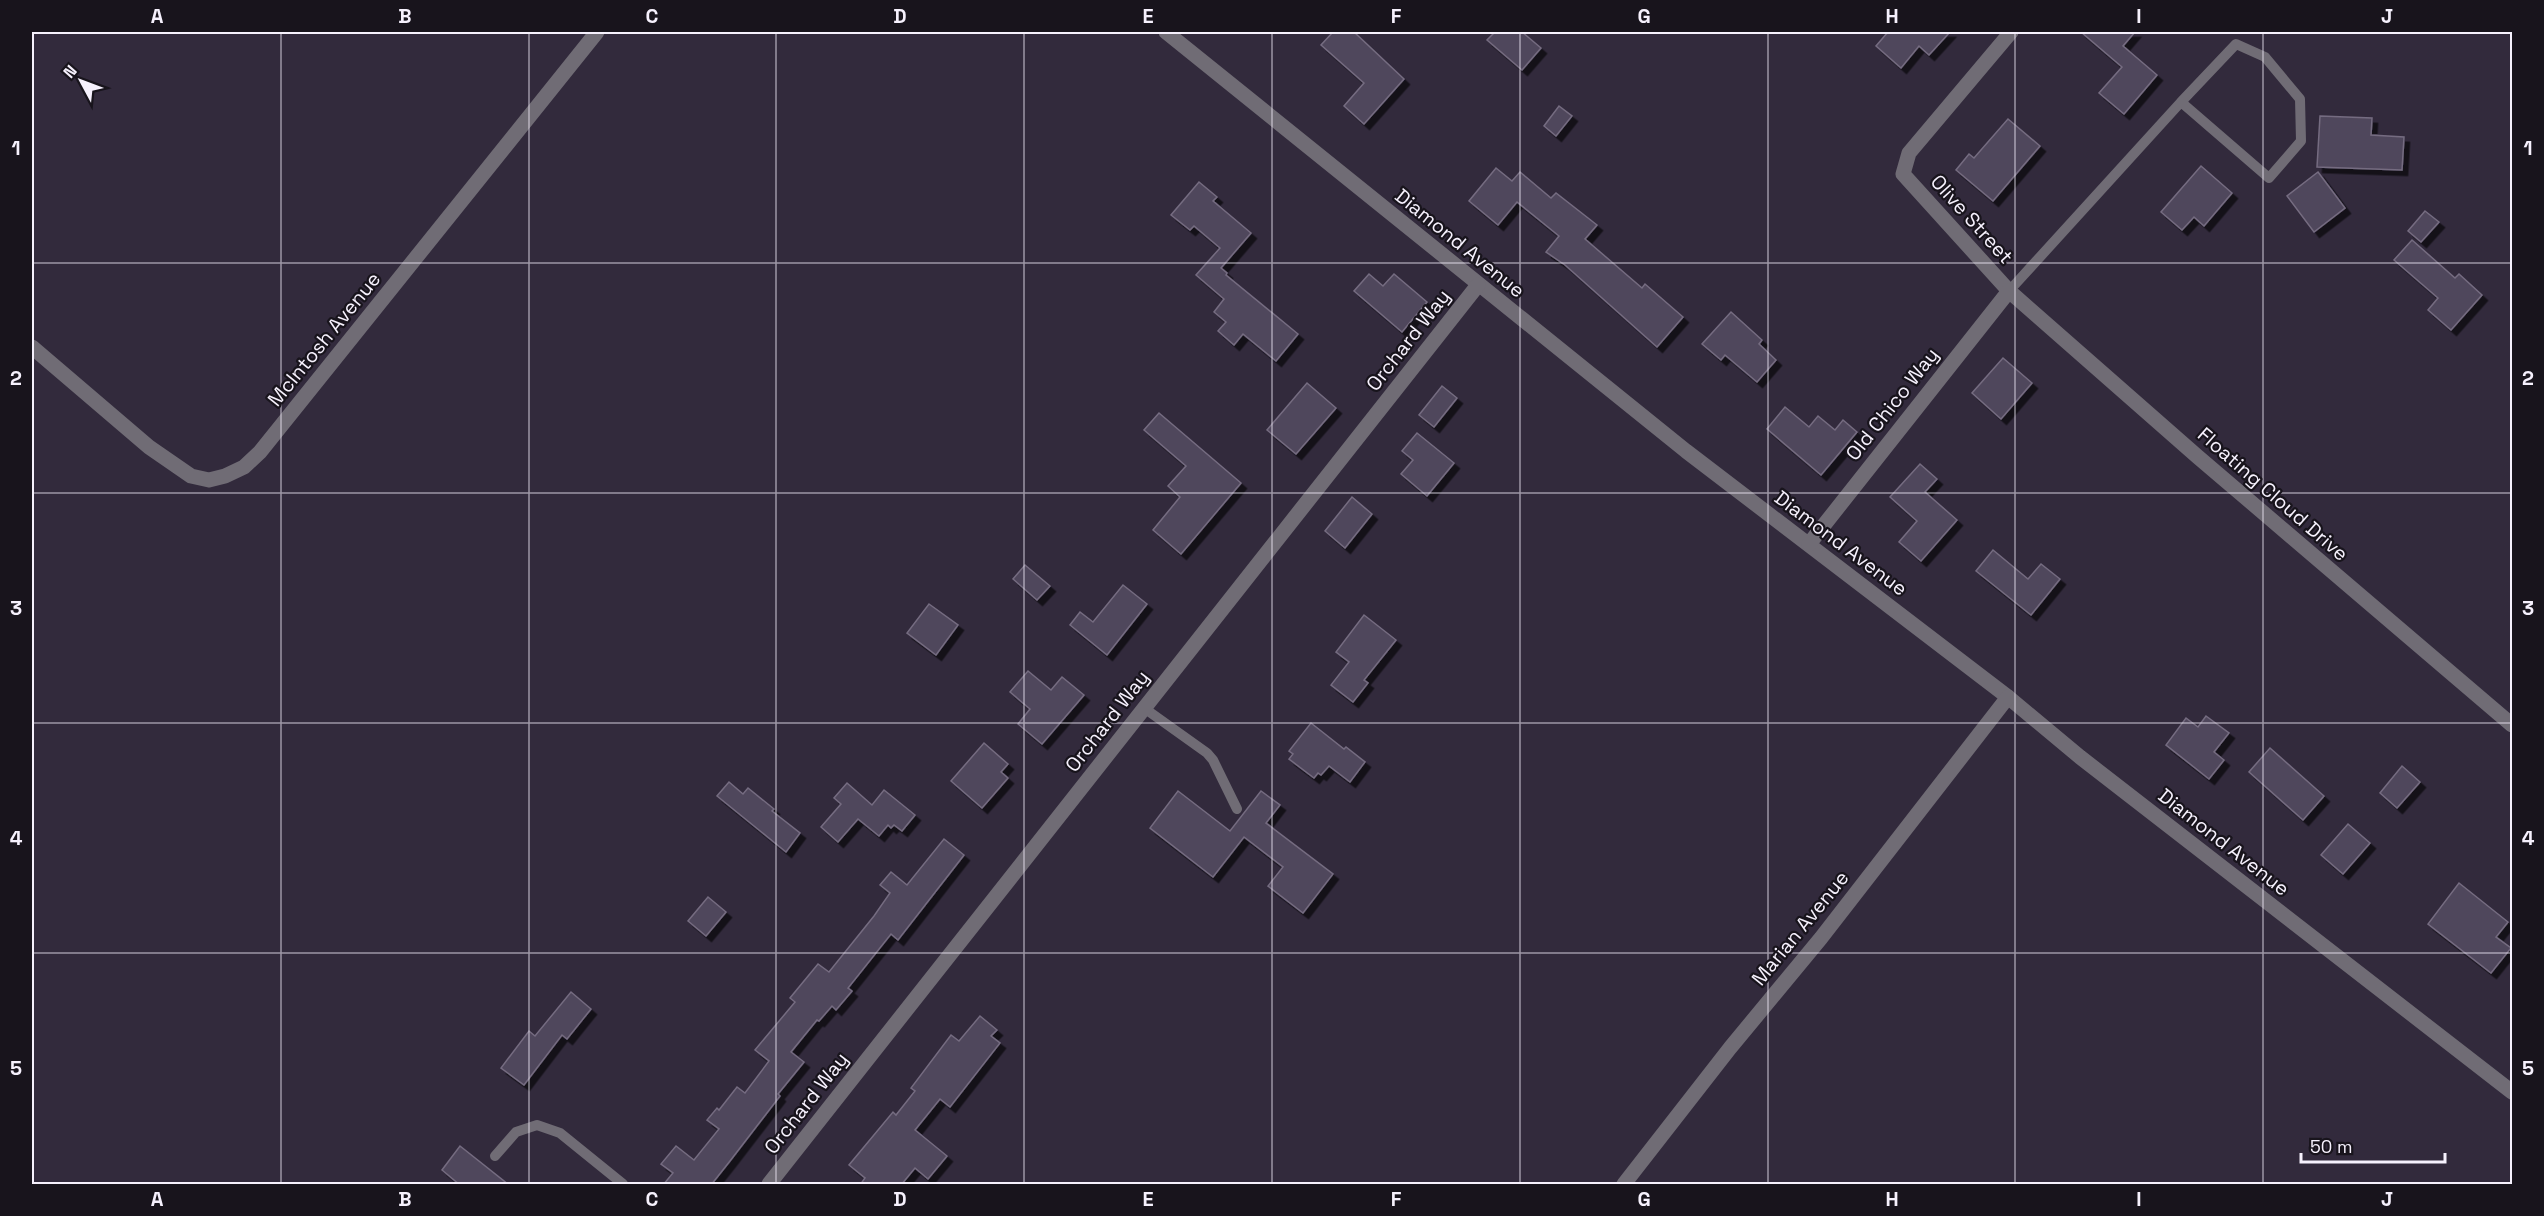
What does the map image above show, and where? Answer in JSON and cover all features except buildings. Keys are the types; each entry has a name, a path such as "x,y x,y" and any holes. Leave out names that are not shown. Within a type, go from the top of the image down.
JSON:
{"street":[{"name":"McIntosh Avenue","path":"32,347 149,447 191,476 209,480 225,476 244,467 260,452 597,32"},
{"name":"Diamond Avenue","path":"1166,32 1686,451 2008,697 2080,757 2512,1092"},
{"name":"Olive Street","path":"2009,291 1904,174 1909,153 2011,32"},
{"name":"Orchard Way","path":"769,1185 1478,285"},
{"name":"Old Chico Way","path":"1809,544 2009,291"},
{"name":"Floating Cloud Drive","path":"2009,291 2198,457 2512,725"},
{"name":"Marian Avenue","path":"1624,1185 1730,1048 1821,938 2008,697"}],"lane":[{"path":"2009,291 2181,102 2236,44 2265,57 2300,99 2301,141 2269,178 2181,102"},
{"path":"1144,708 1207,753 1213,760 1237,809"},
{"path":"495,1156 516,1132 537,1125 560,1133 623,1185"}]}
